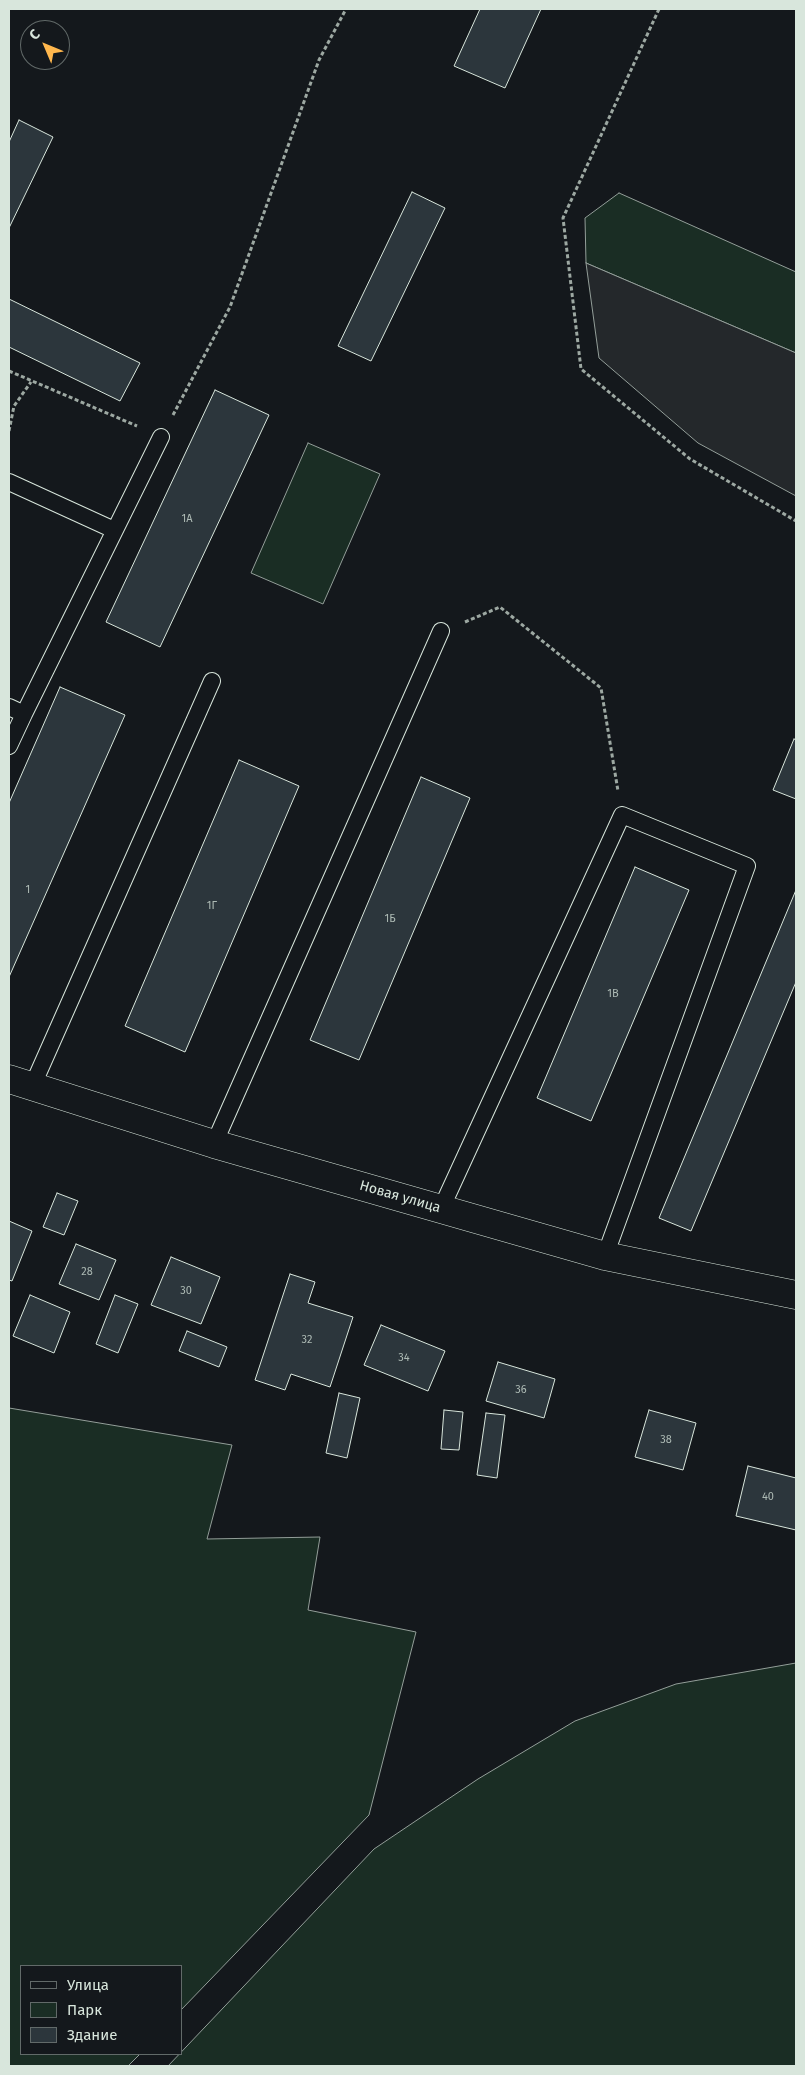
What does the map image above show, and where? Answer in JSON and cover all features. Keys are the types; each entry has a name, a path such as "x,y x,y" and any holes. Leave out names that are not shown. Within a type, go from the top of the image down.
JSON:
{"street":[{"name":"Новая улица","path":"20,1083 214,1144 605,1256 796,1295"}],"lane":[{"path":"9,746 16,711 114,530 161,437"},
{"path":"9,482 114,530"},
{"path":"214,1144 441,631"},
{"path":"20,1083 212,681"},
{"path":"441,1209 622,815 747,866 605,1256"}],"path":[{"path":"9,371 161,437 230,307 319,60 346,9"},
{"path":"659,9 562,218 582,370 690,459 796,520"},
{"path":"9,432 14,406 32,382"},
{"path":"441,631 500,607 601,688 622,815"}],"green space":[{"path":"619,193 796,272 796,353 586,263 585,218"},
{"path":"308,443 380,474 323,604 251,573"},
{"path":"9,1408 232,1445 207,1539 320,1537 308,1610 416,1632 369,1815 182,2009 182,1965 20,1965 20,2055 139,2055 128,2066 9,2066"},
{"path":"796,1663 796,2066 168,2066 178,2055 182,2055 182,2051 374,1849 478,1779 575,1721 676,1684"}],"shaded area":[{"path":"586,263 796,353 796,496 698,443 599,358"}],"building":[{"path":"480,9 541,9 505,88 454,66"},
{"path":"19,120 53,137 9,228 9,142"},
{"path":"412,192 445,208 371,361 338,346"},
{"path":"9,299 140,363 120,401 9,347"},
{"path":"215,390 269,415 160,647 106,622"},
{"path":"60,687 125,715 9,977 9,803"},
{"path":"794,739 796,740 796,799 773,790"},
{"path":"239,760 299,786 185,1052 125,1026"},
{"path":"421,777 470,798 359,1060 310,1040"},
{"path":"635,867 689,890 591,1121 537,1098"},
{"path":"796,890 796,982 691,1231 659,1218"},
{"path":"57,1193 78,1201 64,1235 43,1227"},
{"path":"9,1221 32,1231 12,1281 9,1280"},
{"path":"76,1244 116,1260 99,1300 59,1284"},
{"path":"171,1257 220,1277 201,1324 151,1305"},
{"path":"290,1274 315,1282 308,1303 353,1317 330,1387 291,1374 285,1390 255,1380"},
{"path":"30,1295 70,1312 54,1353 13,1336"},
{"path":"115,1295 138,1304 118,1353 96,1344"},
{"path":"381,1325 445,1351 428,1391 364,1365"},
{"path":"187,1331 227,1347 219,1367 179,1351"},
{"path":"498,1362 555,1379 544,1418 486,1401"},
{"path":"339,1393 360,1398 347,1458 326,1453"},
{"path":"444,1410 463,1412 459,1450 441,1449"},
{"path":"649,1410 696,1423 683,1470 635,1457"},
{"path":"486,1413 505,1415 497,1478 477,1475"},
{"path":"748,1466 796,1478 796,1530 736,1516"}]}
